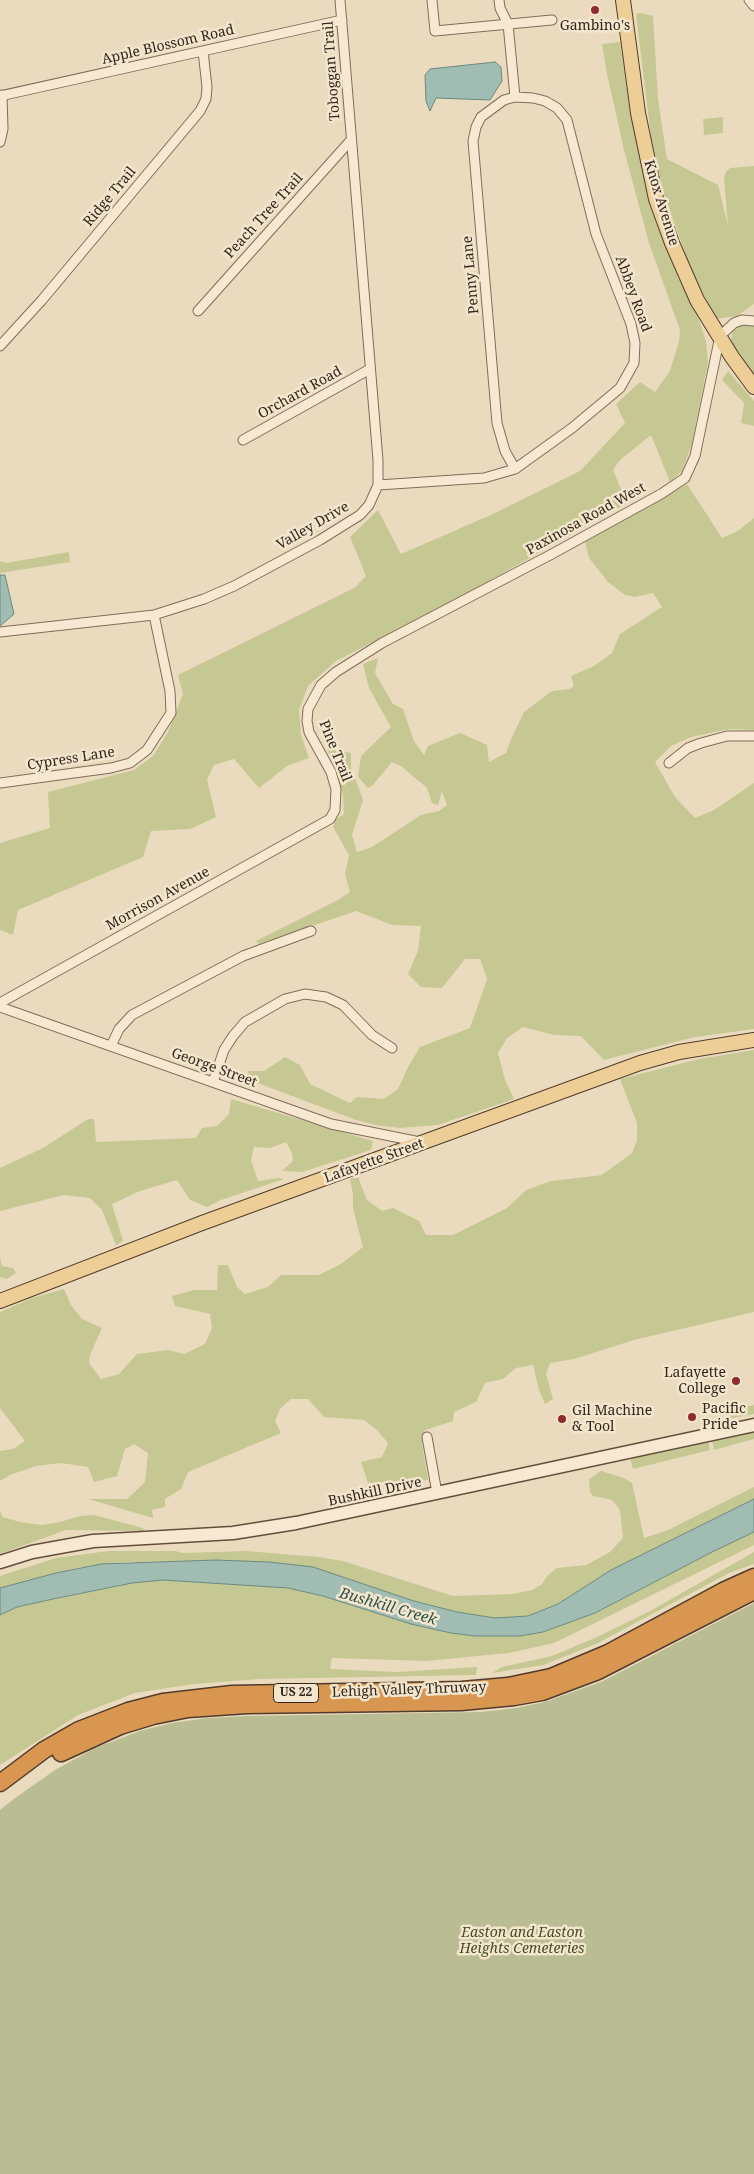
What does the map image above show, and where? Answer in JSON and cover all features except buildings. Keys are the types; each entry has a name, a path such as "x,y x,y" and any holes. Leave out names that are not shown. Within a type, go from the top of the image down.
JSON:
{"highway":[{"name":"Lehigh Valley Thruway","path":"0,1783 44,1750 79,1730 120,1713 163,1702 232,1694 462,1690 508,1686 551,1677 608,1653 723,1591 754,1577"},
{"name":"Lehigh Valley Thruway","path":"0,1796 77,1744 120,1726 170,1712 206,1707 247,1705 462,1702 514,1698 542,1692 598,1671 754,1591"}],"main road":[{"name":"Knox Avenue","path":"623,0 638,113 656,199 683,270 697,300 732,357 754,387"},
{"name":"Lafayette Street","path":"0,1301 202,1223 640,1063 679,1052 754,1040"}],"street":[{"name":"Toboggan Trail","path":"340,0 351,140"},
{"path":"432,0 435,31 552,20"},
{"path":"499,0 500,8 508,24 515,97"},
{"path":"749,0 754,6"},
{"name":"Apple Blossom Road","path":"1,95 342,20"},
{"name":"Ridge Trail","path":"0,346 42,300 200,111 206,99 207,87 203,51"},
{"path":"0,142 3,129 1,95"},
{"name":"Abbey Road","path":"378,486 484,478 515,469 572,428 620,388 634,363 636,343 631,324 596,234 567,120 557,108 545,101 515,97"},
{"name":"Penny Lane","path":"515,97 504,100 481,117 476,127 473,141 497,423 505,451 515,469"},
{"name":"Peach Tree Trail","path":"198,312 351,140"},
{"name":"Valley Drive","path":"0,632 154,615 204,599 234,586 336,530 360,514 369,504 378,486 378,460 351,140"},
{"path":"720,336 734,323 742,320 754,321"},
{"name":"Paxinosa Road West","path":"336,672 382,643 552,554 661,494 684,478 695,456 720,336"},
{"name":"Orchard Road","path":"244,440 370,369"},
{"name":"Cypress Lane","path":"0,783 111,768 130,763 148,750 171,713 170,691 154,615"},
{"name":"Pine Trail","path":"330,819 335,810 336,788 331,772 309,732 308,709 320,685 336,672"},
{"path":"669,763 688,748 701,743 727,736 754,736"},
{"name":"Morrison Avenue","path":"0,1003 330,819"},
{"path":"110,1046 119,1029 132,1015 243,956 311,931"},
{"path":"213,1082 224,1050 245,1022 285,999 305,994 326,997 343,1006 372,1035 392,1048"},
{"name":"George Street","path":"0,1007 331,1124 423,1143"},
{"name":"Bushkill Drive","path":"0,1562 32,1552 93,1541 261,1530 754,1426"},
{"path":"427,1437 438,1494"}],"green space":[{"path":"636,14 653,16 658,99 667,159 718,185 728,226 724,178 726,172 730,168 754,166 754,304 737,316 716,319 691,270 664,194 651,137"},
{"path":"620,42 630,110 656,217 676,271 697,314 706,341 708,362 692,444 682,471 670,482 651,435 620,460 613,470 627,503 457,599 336,661 308,686 299,710 301,735 309,758 287,766 259,788 234,759 214,765 207,780 216,817 190,829 151,831 143,857 18,910 13,935 0,930 0,843 50,828 48,792 134,770 153,756 168,732 183,694 178,675 354,588 366,576 350,537 378,510 401,554 493,514 580,471 625,423 616,404 640,382 655,392 670,371 679,341 680,330 649,243 624,150 602,44"},
{"path":"723,117 723,133 704,135 703,119"},
{"path":"741,324 754,324 754,378 731,342 732,331"},
{"path":"728,371 754,401 754,426 741,423 744,403 722,380"},
{"path":"687,484 722,538 738,531 754,518 754,730 730,729 691,737 671,746 655,762 675,797 695,818 714,810 754,783 754,1029 695,1037 604,1060 581,1036 554,1035 523,1027 507,1038 498,1053 505,1080 514,1099 438,1125 400,1128 375,1125 356,1120 247,1079 248,1071 264,1071 285,1057 300,1065 310,1084 350,1103 357,1097 384,1099 398,1089 420,1047 470,1028 487,979 480,959 465,959 442,988 421,987 408,974 418,951 421,926 392,925 356,911 259,944 256,941 338,900 350,892 345,874 349,855 333,827 335,820 344,814 343,796 335,765 327,749 351,753 351,767 363,800 352,835 357,852 372,847 421,815 439,811 447,805 442,791 438,805 432,803 427,788 401,766 392,762 372,786 368,788 358,777 361,756 391,727 369,688 363,664 378,658 375,673 393,704 403,709 414,741 424,755 428,746 460,733 487,745 489,762 506,753 524,712 552,691 570,689 574,686 571,676 594,666 612,653 620,634 662,607 653,593 635,597 625,595 608,582 589,558 585,542"},
{"path":"69,552 70,562 0,573 0,561 6,563"},
{"path":"754,1050 754,1312 634,1340 574,1359 550,1363 546,1374 553,1399 545,1404 539,1390 533,1365 516,1368 503,1379 485,1383 476,1402 454,1412 453,1421 425,1430 422,1443 428,1480 368,1483 361,1462 382,1457 388,1443 377,1430 364,1420 324,1417 308,1399 291,1399 280,1409 275,1421 281,1433 188,1472 181,1489 165,1499 165,1507 152,1510 153,1518 88,1499 127,1499 145,1482 148,1453 134,1444 125,1449 117,1476 94,1482 88,1467 61,1463 36,1466 10,1475 0,1481 0,1451 13,1449 25,1441 0,1408 0,1312 32,1298 64,1289 71,1305 82,1319 102,1328 90,1355 89,1363 101,1379 119,1374 137,1354 168,1350 184,1354 205,1344 212,1328 210,1314 175,1306 172,1296 194,1290 217,1290 218,1265 228,1265 237,1287 245,1294 268,1287 281,1275 319,1275 341,1264 363,1247 353,1209 350,1179 358,1177 367,1200 382,1211 393,1208 419,1221 426,1235 453,1235 507,1208 526,1190 551,1181 602,1175 632,1153 637,1140 637,1123 620,1079 699,1059"},
{"path":"231,1099 373,1141 371,1150 302,1172 282,1171 293,1161 292,1153 286,1142 270,1148 254,1147 251,1160 258,1181 284,1179 221,1200 207,1207 190,1200 177,1180 140,1191 112,1204 123,1241 116,1245 102,1210 90,1198 64,1195 0,1211 0,1168 43,1148 88,1119 94,1119 96,1142 196,1138 202,1128 217,1126 229,1114"},
{"path":"0,1257 2,1266 13,1268 16,1273 7,1279 0,1277"},
{"path":"754,1405 754,1414 727,1419 726,1411"},
{"path":"754,1430 754,1439 714,1450 712,1439"},
{"path":"708,1440 710,1450 633,1469 630,1457"},
{"path":"601,1471 624,1478 632,1483 644,1538 668,1530 754,1487 754,1499 611,1570 558,1604 528,1616 495,1618 457,1612 414,1601 313,1567 241,1561 125,1562 77,1568 0,1588 0,1576 56,1558 108,1551 176,1551 182,1553 246,1551 343,1561 453,1596 513,1594 532,1590 542,1584 548,1575 557,1568 586,1565 610,1552 623,1538 620,1510 612,1500 593,1496 590,1492 589,1479"},
{"path":"0,1511 3,1517 42,1525 80,1516 94,1515 143,1528 144,1531 66,1530 0,1554"},
{"path":"754,1532 754,1545 554,1643 509,1653 426,1661 332,1658 330,1669 397,1672 477,1667 476,1675 260,1679 194,1684 135,1693 78,1715 0,1765 0,1615 17,1607 132,1583 163,1580 185,1581 288,1588 323,1596 411,1624 451,1633 475,1636 521,1636 543,1632 595,1613"},
{"path":"754,1552 754,1564 729,1573 598,1643 544,1665 492,1673 502,1667 552,1656 597,1637 652,1610"},
{"name":"Easton and Easton Heights Cemeteries","path":"754,1603 754,2174 0,2174 0,1810 15,1798 55,1770 95,1748 140,1731 172,1723 207,1718 248,1716 481,1712 545,1702 603,1681"}],"water":[{"path":"495,62 501,67 502,81 490,100 436,98 430,111 426,101 425,75 430,69"},
{"path":"0,575 5,575 14,614 0,626"},
{"name":"Bushkill Creek","path":"754,1499 754,1532 595,1613 543,1632 520,1636 475,1636 451,1633 411,1624 323,1596 288,1588 163,1580 132,1583 53,1599 17,1607 0,1615 0,1588 56,1573 101,1564 216,1560 269,1562 313,1567 414,1601 457,1612 495,1618 528,1616 558,1604 611,1570"}],"place":[{"name":"Gambino's","path":"595,10"},
{"name":"Lafayette College","path":"736,1381"},
{"name":"Pacific Pride","path":"692,1417"},
{"name":"Gil Machine & Tool","path":"562,1419"}]}
